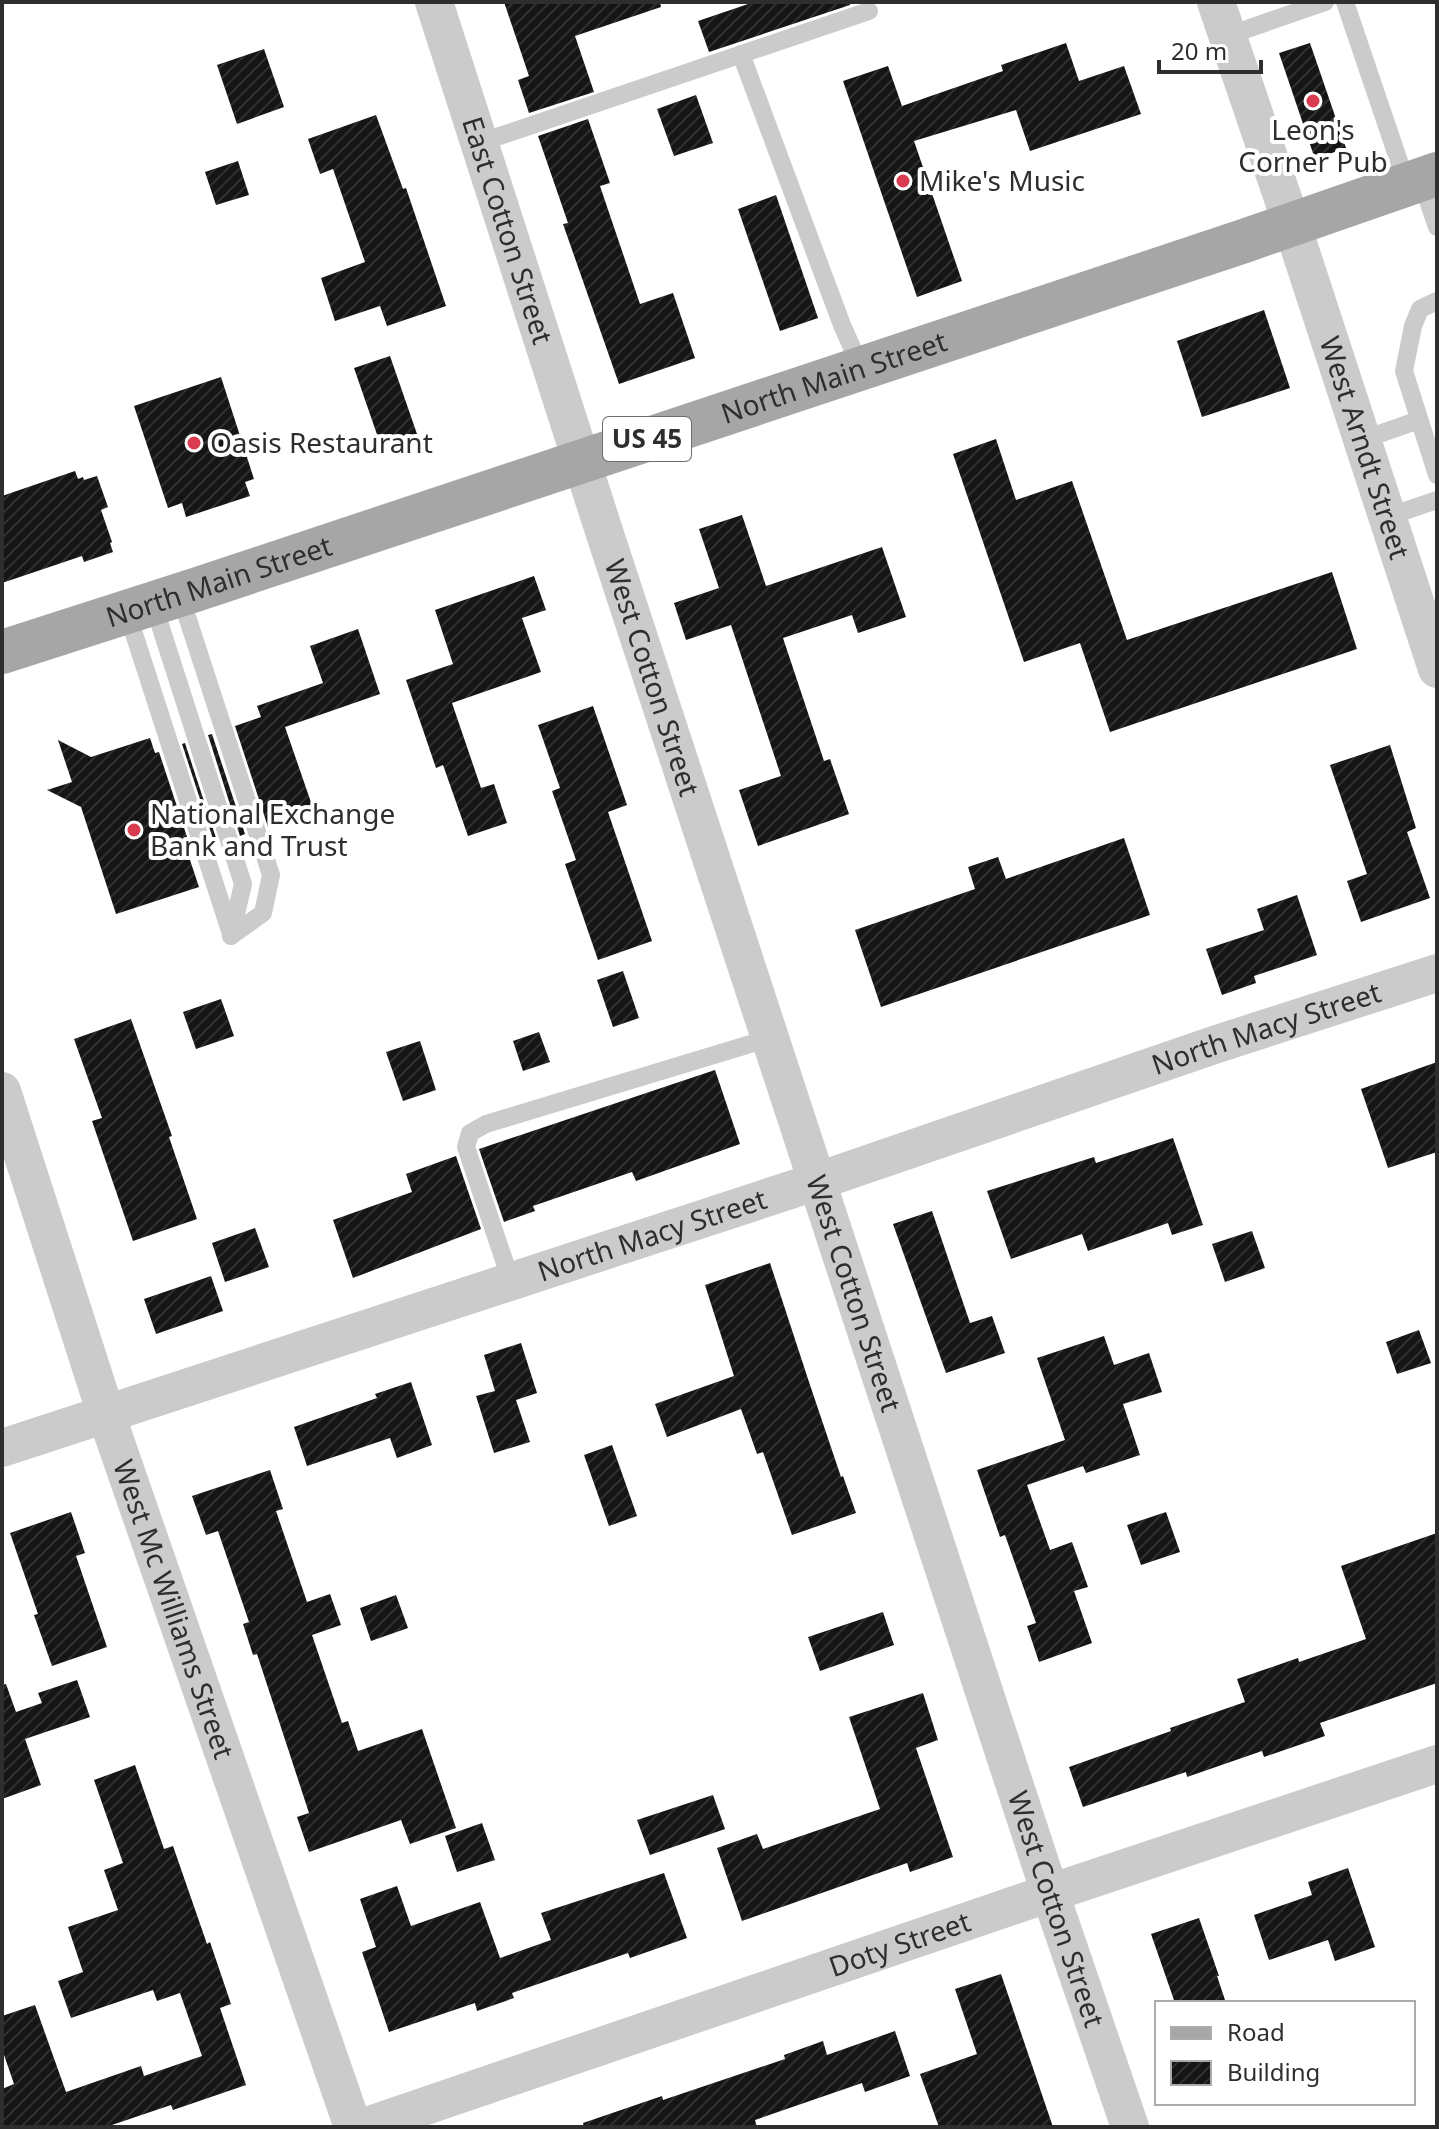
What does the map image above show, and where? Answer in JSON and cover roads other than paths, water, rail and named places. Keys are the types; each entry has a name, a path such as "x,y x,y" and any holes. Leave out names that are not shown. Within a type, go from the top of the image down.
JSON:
{"main road":[{"name":"North Main Street","path":"2,652 1421,180"}],"street":[{"name":"East Cotton Street","path":"434,2 581,461"},
{"name":"West Arndt Street","path":"1222,19 1437,669"},
{"name":"West Cotton Street","path":"581,461 1050,1893 1130,2127"},
{"name":"North Macy Street","path":"2,1448 818,1181 1217,1044 1437,973"},
{"name":"West Mc Williams Street","path":"2,1091 106,1414 353,2127"},
{"name":"Doty Street","path":"364,2127 1437,1764"}],"lane":[{"path":"1222,19 1325,2"},
{"path":"1345,2 1421,180 1437,227"},
{"path":"479,143 869,11"},
{"path":"741,54 861,368"},
{"path":"1437,301 1420,309 1413,326 1404,371 1437,475"},
{"path":"1362,440 1419,420"},
{"path":"1387,517 1437,500"},
{"path":"154,603 231,936"},
{"path":"154,603 243,884 231,936"},
{"path":"154,603 271,875 263,913 231,936"},
{"path":"511,1281 466,1147 470,1133 486,1124 770,1038"}],"place":[{"name":"Leon's Corner Pub","path":"1313,101"},
{"name":"Mike's Music","path":"903,181"},
{"name":"Oasis Restaurant","path":"194,443"},
{"name":"National Exchange Bank and Trust","path":"134,830"}]}
